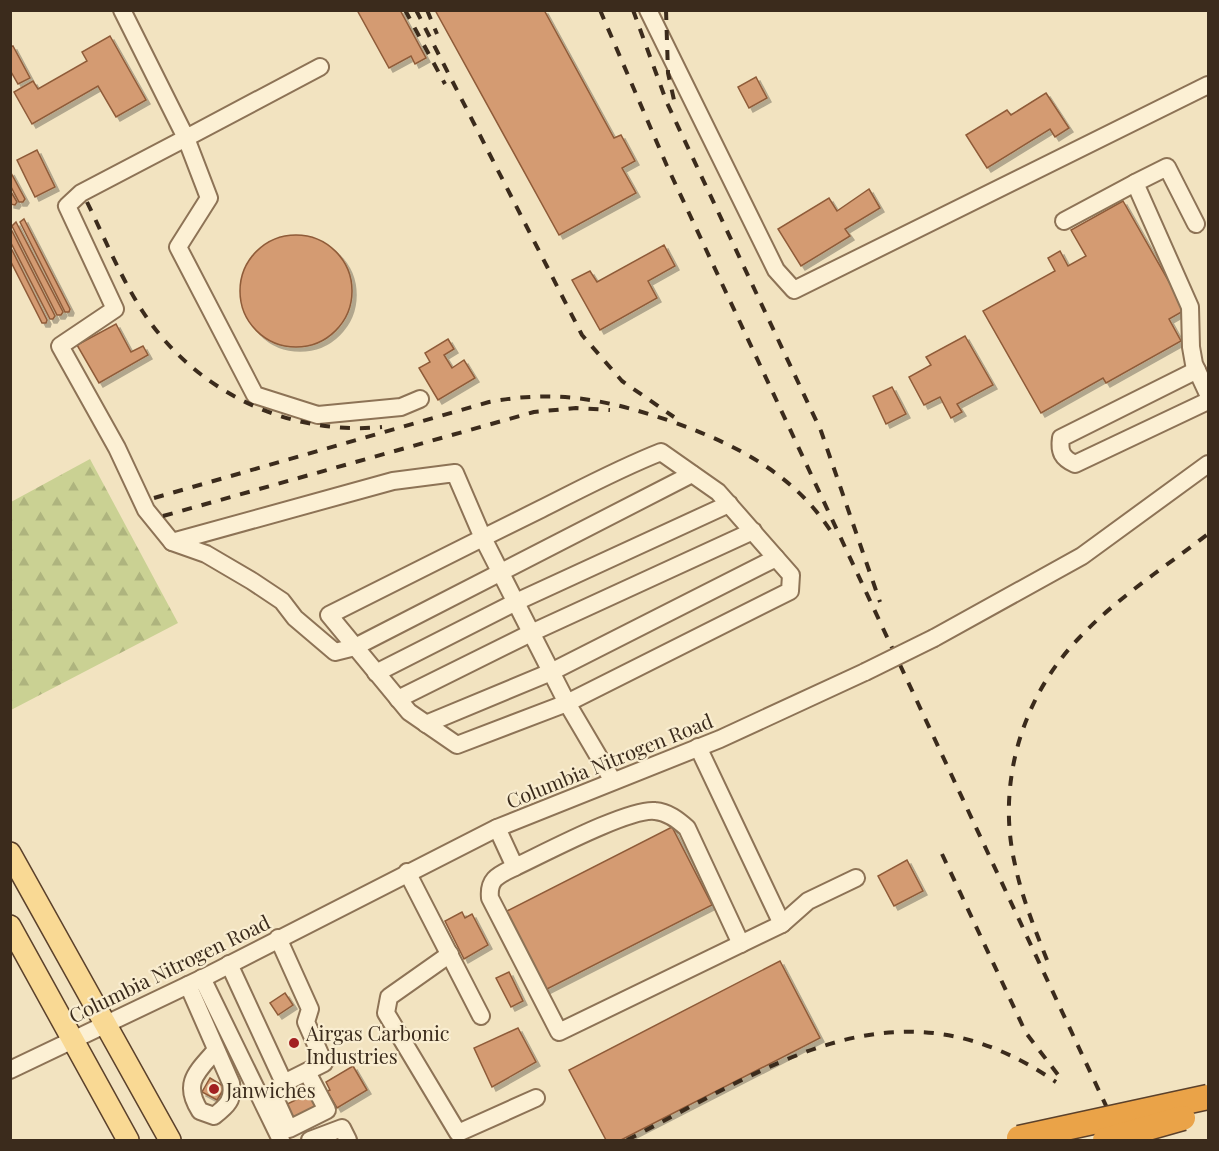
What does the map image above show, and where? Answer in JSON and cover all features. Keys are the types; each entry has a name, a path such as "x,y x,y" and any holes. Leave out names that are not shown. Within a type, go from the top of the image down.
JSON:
{"highway":[{"path":"1019,1138 1209,1097"},
{"path":"1105,1140 1209,1110"}],"main road":[{"path":"10,853 170,1140"},
{"path":"10,926 128,1140"}],"street":[{"path":"122,10 186,138 209,198 178,246 255,395 318,415 401,407 420,399"},
{"path":"648,10 776,270 794,290 1209,85"},
{"path":"320,67 81,193 67,206 115,309 60,346 117,448 146,510 172,542 216,559 282,601 295,618 335,652 355,647 692,474"},
{"path":"1064,221 1167,167 1196,224"},
{"path":"1135,183 1190,307 1191,347 1197,370 1209,394"},
{"path":"1197,370 1061,438 1060,450 1066,460 1075,464 1209,401"},
{"path":"661,452 692,474 718,492 791,575 790,591 567,703 457,745 409,712 328,615 661,452"},
{"name":"Columbia Nitrogen Road","path":"10,1070 195,982 497,828 698,747 866,672 934,638 1059,571 1209,464"},
{"path":"172,542 393,481 455,472 483,538 531,633 567,703 613,781"},
{"path":"376,673 516,602 729,504"},
{"path":"398,699 531,633 753,531"},
{"path":"426,724 551,672 776,558"},
{"path":"698,747 782,924"},
{"path":"741,944 687,828 674,817 655,810 619,819 515,867 495,877 491,882 490,898 559,1032 741,944 782,924 808,902 856,878"},
{"path":"497,828 515,867"},
{"path":"407,872 481,1016"},
{"path":"278,938 310,1009 306,1022 324,1063 284,1083 274,1096 289,1129 327,1110 307,1072"},
{"path":"450,954 389,997 386,1013 458,1132 536,1098"},
{"path":"229,964 284,1083"},
{"path":"195,982 216,1050"},
{"path":"195,982 281,1140"},
{"path":"310,1140 342,1128 348,1140"}],"green space":[{"path":"90,459 178,623 11,710 11,502"}],"building":[{"path":"357,10 400,10 426,58 415,64 411,56 389,68"},
{"path":"435,10 544,10 614,138 621,135 635,161 622,168 636,193 559,235"},
{"path":"110,36 146,100 116,117 98,86 32,124 14,92 33,81 38,89 87,61 82,52"},
{"path":"13,46 30,78 18,84 10,70 10,47"},
{"path":"756,77 767,98 749,108 738,87"},
{"path":"1046,93 1069,128 1055,137 1050,129 987,168 966,135 1007,110 1011,115"},
{"path":"37,150 55,187 35,197 17,160"},
{"path":"10,171 25,199 23,202 19,202 10,185"},
{"path":"869,189 880,208 845,229 850,236 801,266 778,229 829,198 837,211"},
{"path":"10,190 17,202 15,205 10,204"},
{"path":"1123,201 1185,310 1169,319 1181,341 1106,383 1103,378 1041,413 983,311 1055,271 1048,258 1060,251 1068,266 1086,256 1071,230"},
{"path":"24,219 70,309 69,312 65,312 20,222"},
{"path":"16,222 63,312 61,315 57,315 12,226"},
{"path":"10,227 55,316 53,319 50,319 10,241"},
{"path":"296,235 317,240 335,252 347,270 352,291 347,312 335,330 317,342 296,347 275,342 257,330 245,312 240,291 245,270 257,252 275,240"},
{"path":"664,245 675,266 648,281 657,298 600,330 572,280 590,271 597,282"},
{"path":"10,246 47,320 46,323 42,323 10,260"},
{"path":"116,324 131,352 143,346 148,355 99,383 77,345"},
{"path":"965,336 993,385 957,404 962,412 951,418 940,397 924,405 909,377 931,365 926,357"},
{"path":"448,339 454,349 444,355 452,368 464,360 475,378 438,400 419,368 430,362 425,353"},
{"path":"892,387 906,414 886,424 873,396"},
{"path":"672,827 712,905 545,990 505,912"},
{"path":"907,860 923,891 894,906 878,876"},
{"path":"462,912 465,918 472,914 488,945 464,959 445,921"},
{"path":"780,961 820,1038 621,1140 606,1140 569,1070"},
{"path":"509,972 523,1001 511,1007 496,978"},
{"path":"285,993 293,1005 278,1015 270,1003"},
{"path":"518,1028 536,1062 492,1087 474,1048"},
{"path":"353,1066 367,1090 337,1108 327,1091 330,1090 326,1082"},
{"name":"Janwiches","path":"210,1078 225,1087 217,1100 202,1092"},
{"path":"312,1092 318,1105 288,1120 281,1107"}],"railway":[{"path":"405,10 445,84"},
{"path":"416,10 582,335 622,381 674,417"},
{"path":"427,10 437,34"},
{"path":"600,10 667,166 1122,1140"},
{"path":"633,10 667,103 821,431 880,602"},
{"path":"666,10 668,73 676,109"},
{"path":"87,202 120,272 143,312 164,340 189,365 216,385 246,402 278,415 312,424 347,428 382,427"},
{"path":"154,498 489,402 514,398 561,397 629,408 676,423 722,442 764,465 783,479 801,495 832,533"},
{"path":"163,516 534,412 576,408 610,410"},
{"path":"1047,960 1020,886 1010,830 1009,800 1012,770 1019,741 1043,685 1080,637 1125,596 1208,534"},
{"path":"942,854 1026,1033 1062,1080"},
{"path":"627,1140 733,1084 785,1060 837,1042 889,1032 942,1034 998,1050 1056,1082"}],"place":[{"name":"Airgas Carbonic Industries","path":"294,1043"},
{"name":"Janwiches","path":"214,1089"}]}
